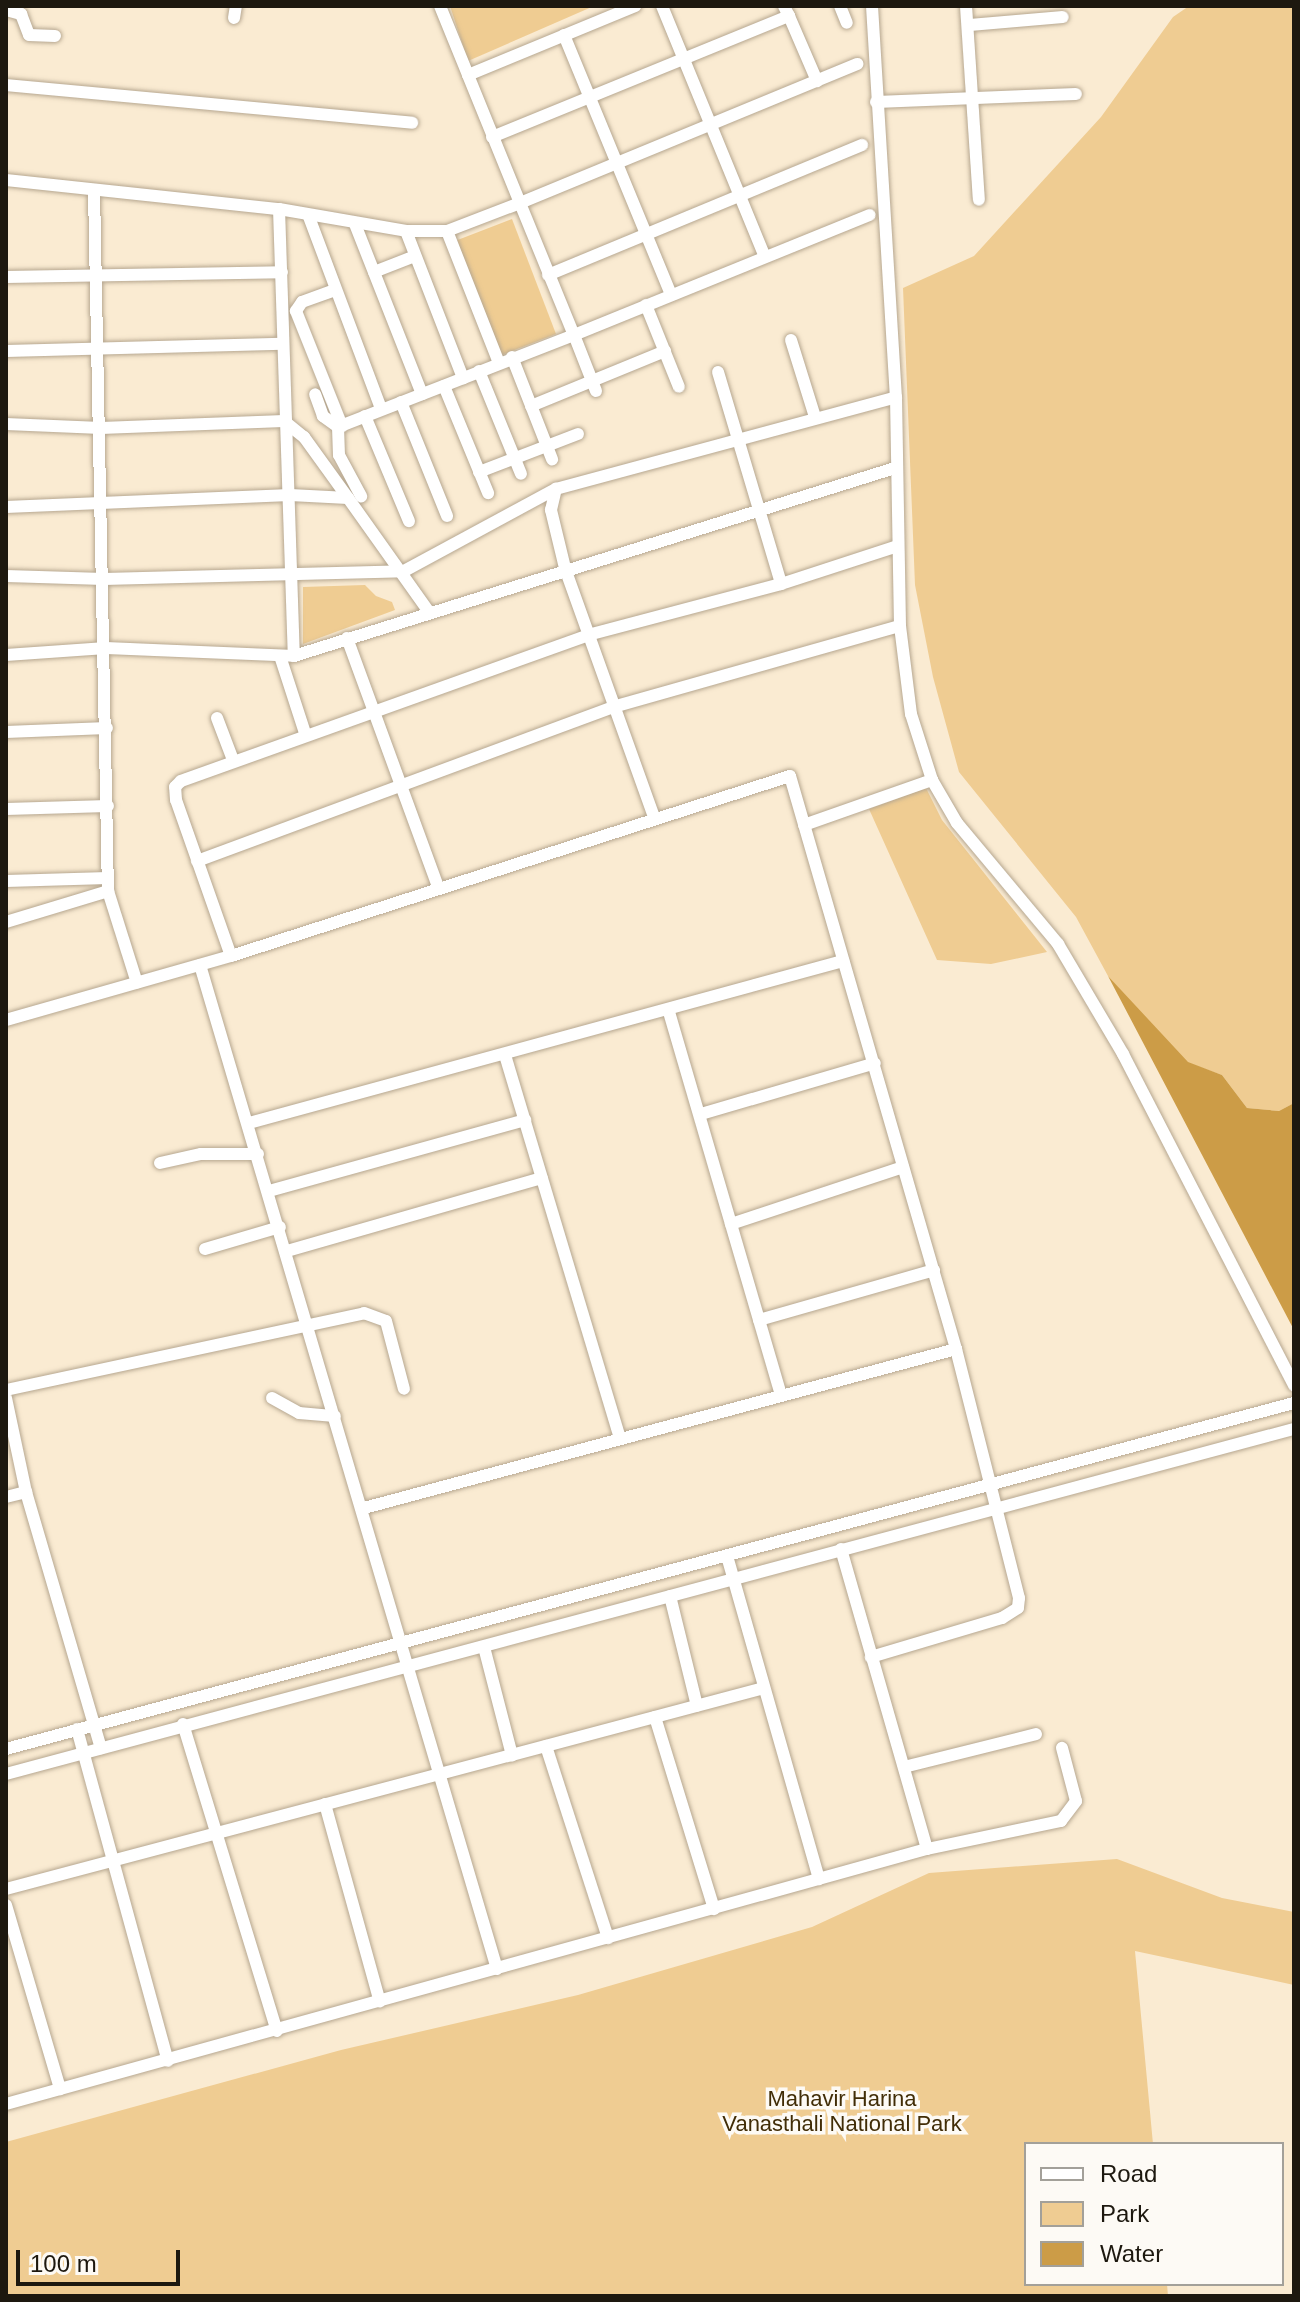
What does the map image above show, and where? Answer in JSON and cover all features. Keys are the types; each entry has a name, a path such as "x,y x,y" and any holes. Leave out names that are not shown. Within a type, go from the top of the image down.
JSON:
{"street":[{"path":"440,6 594,386"},
{"path":"468,75 635,6"},
{"path":"662,6 765,257"},
{"path":"840,6 847,23"},
{"path":"872,6 896,397 895,547 900,626 911,714 932,780 969,841 1058,944 1123,1054 1294,1386"},
{"path":"966,6 970,25 979,200"},
{"path":"6,10 21,14 29,35 55,36"},
{"path":"492,137 686,59 786,11 817,81"},
{"path":"970,25 1063,17"},
{"path":"564,35 671,295"},
{"path":"6,180 279,209 309,217 406,231 447,231 619,164 858,64"},
{"path":"6,85 412,123"},
{"path":"876,102 973,101 1076,94"},
{"path":"548,275 862,145"},
{"path":"94,190 106,648 108,884 137,983"},
{"path":"279,209 294,656"},
{"path":"340,426 870,215"},
{"path":"309,217 381,409"},
{"path":"355,224 422,394"},
{"path":"406,231 463,378"},
{"path":"447,231 499,363"},
{"path":"374,272 415,256"},
{"path":"6,277 282,272"},
{"path":"335,290 302,302 296,311 340,426 339,455 355,497"},
{"path":"646,305 679,387"},
{"path":"791,340 815,417"},
{"path":"6,351 282,344"},
{"path":"531,406 594,386 665,351"},
{"path":"512,357 550,452"},
{"path":"479,371 521,474"},
{"path":"718,372 781,584"},
{"path":"444,386 488,493"},
{"path":"315,394 323,416 340,426"},
{"path":"654,817 565,568 551,510 556,489 737,436 896,397"},
{"path":"401,402 447,516"},
{"path":"365,416 409,521"},
{"path":"6,424 101,428 284,421 304,437 355,497 429,612"},
{"path":"479,472 515,458 550,452 578,434"},
{"path":"6,655 106,648 294,656 565,568 895,468"},
{"path":"6,576 104,579 404,571 565,485"},
{"path":"6,507 103,506 290,495 355,497"},
{"path":"231,956 175,787 233,760 305,733 588,635 781,584 895,547"},
{"path":"197,861 613,707 900,626"},
{"path":"347,638 404,782 439,889"},
{"path":"280,656 305,733"},
{"path":"217,718 233,760"},
{"path":"6,732 107,728"},
{"path":"6,1020 231,956 654,817 790,776 956,1349 1018,1608 1002,1618 871,1657"},
{"path":"804,825 932,780"},
{"path":"6,809 108,806"},
{"path":"6,881 108,884"},
{"path":"6,922 108,884"},
{"path":"249,1123 669,1012 843,961"},
{"path":"200,965 364,1508 400,1642 497,1969"},
{"path":"669,1012 781,1395"},
{"path":"505,1055 619,1436"},
{"path":"701,1114 875,1063"},
{"path":"269,1191 525,1120"},
{"path":"160,1163 201,1154 258,1154"},
{"path":"731,1224 903,1167"},
{"path":"287,1251 542,1178"},
{"path":"205,1249 280,1227"},
{"path":"759,1320 934,1270"},
{"path":"6,1390 308,1323 378,1314 386,1321 404,1389"},
{"path":"364,1508 619,1436 956,1349"},
{"path":"6,1398 26,1492 101,1748"},
{"path":"272,1398 299,1413 335,1416"},
{"path":"6,1749 1294,1403"},
{"path":"6,1774 183,1724 484,1647 1294,1429"},
{"path":"6,1497 26,1492"},
{"path":"841,1549 927,1849"},
{"path":"727,1556 819,1879"},
{"path":"670,1596 697,1706"},
{"path":"484,1647 512,1755"},
{"path":"6,1889 764,1688"},
{"path":"655,1717 714,1909"},
{"path":"183,1724 277,2031"},
{"path":"77,1729 168,2061"},
{"path":"904,1767 1036,1734"},
{"path":"546,1746 608,1938"},
{"path":"6,2104 927,1849 1061,1821 1076,1801 1062,1748"},
{"path":"325,1804 380,2002"},
{"path":"6,1905 60,2089"}],"green space":[{"path":"450,6 594,6 468,61"},
{"path":"1189,6 1294,6 1294,1103 1279,1111 1247,1108 1222,1075 1188,1063 1160,1035 1108,976 1076,917 959,772 933,677 915,585 903,288 974,256 1101,117 1173,17"},
{"path":"512,219 556,334 499,356 455,241"},
{"path":"365,585 376,596 392,602 395,610 303,644 303,587"},
{"path":"926,788 942,820 1047,952 991,964 937,960 869,809"},
{"name":"Mahavir Harina Vanasthali National Park","path":"1117,1859 1222,1898 1294,1912 1294,1985 1135,1951 1153,2142 1024,2142 1024,2286 1167,2286 1168,2296 6,2296 6,2142 341,2050 578,1995 812,1927 929,1873"}],"water":[{"path":"1108,976 1188,1062 1222,1075 1247,1108 1279,1111 1294,1103 1294,1330"}]}
